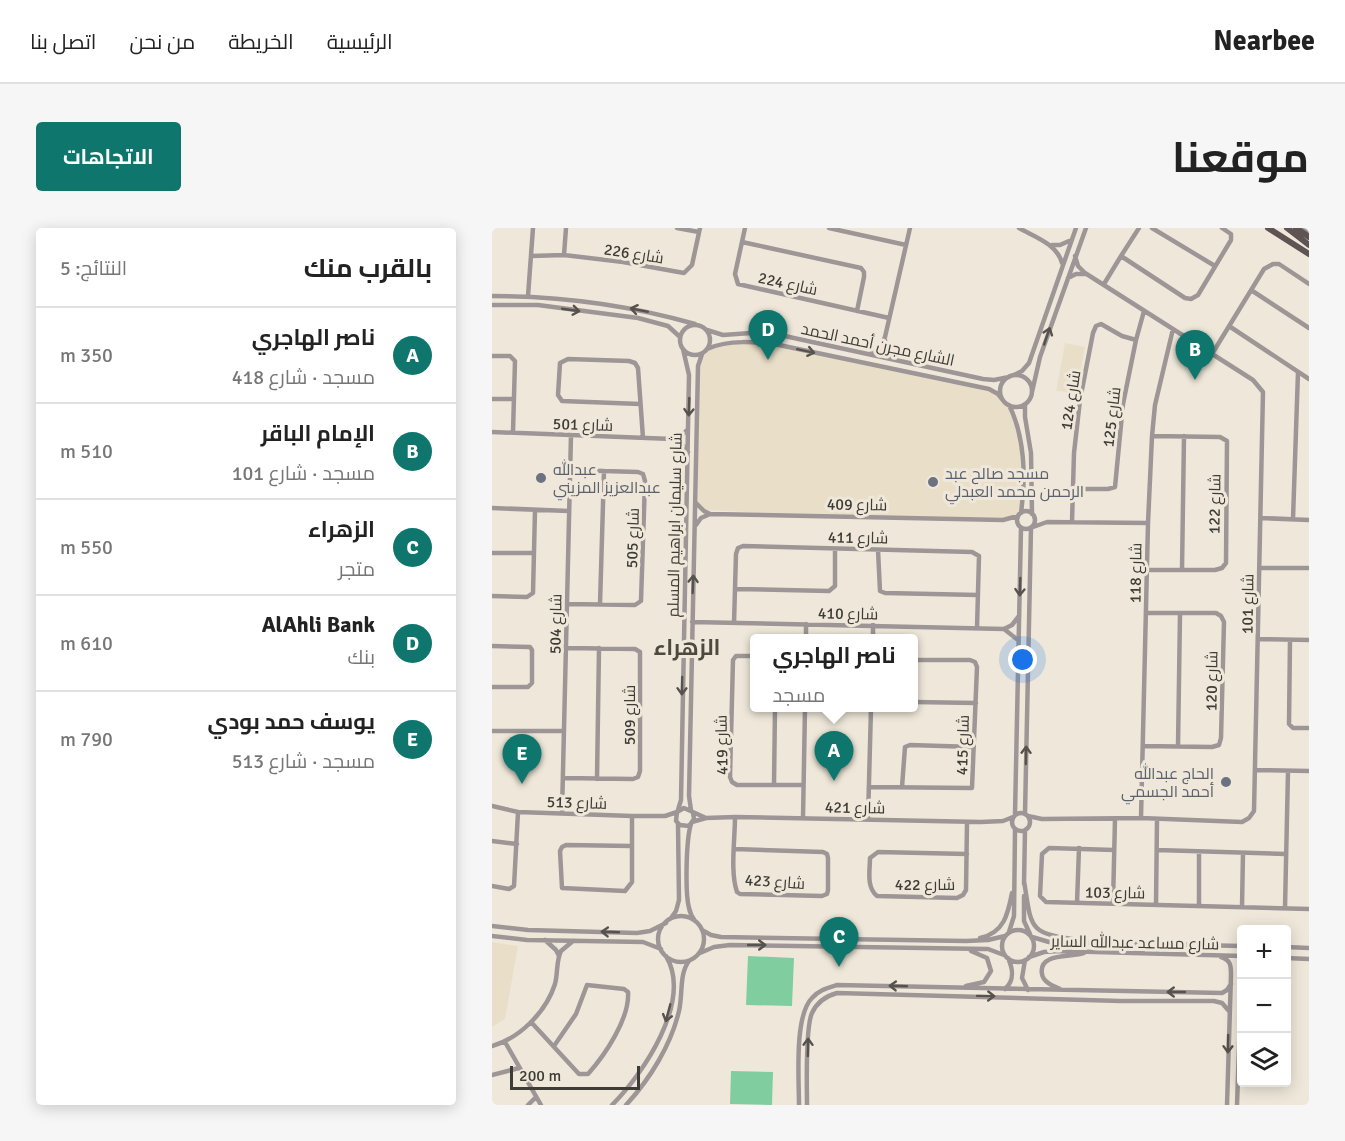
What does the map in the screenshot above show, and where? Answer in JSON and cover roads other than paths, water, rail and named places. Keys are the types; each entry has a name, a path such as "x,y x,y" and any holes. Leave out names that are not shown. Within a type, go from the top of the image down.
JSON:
{"main road":[{"path":"1268,228 1309,255"},
{"path":"1287,228 1309,245"},
{"path":"1296,228 1309,235"}],"street":[{"path":"528,296 533,228"},
{"path":"564,255 566,228"},
{"path":"677,228 700,230"},
{"name":"شارع 224","path":"745,228 735,277 738,284 889,318"},
{"path":"829,228 906,245"},
{"path":"892,359 886,350 885,337 910,228"},
{"path":"1019,228 1049,244 1058,253 1062,264"},
{"path":"1005,989 1012,979 1012,971 1002,945 1014,919 1014,829 1011,820 1014,815 1016,775 1020,527 1017,522 1020,515 1022,449 1016,421 1009,405 1000,394 1002,384 1022,371 1029,363 1076,228"},
{"path":"1028,990 1022,978 1027,959 1035,945 1024,921 1024,881 1027,828 1026,776 1032,527 1035,521 1031,447 1025,404 1032,392 1038,364 1086,228"},
{"path":"1104,284 1139,228"},
{"path":"1152,228 1215,266"},
{"path":"1121,256 1188,299 1194,298 1232,238 1230,233 1222,228"},
{"path":"1303,228 1309,235"},
{"name":"شارع 226","path":"531,256 564,255 684,273 692,266 700,230"},
{"path":"1049,244 1060,245 1070,240"},
{"path":"742,242 861,268 864,277 857,310"},
{"name":"شارع 101","path":"1014,815 1042,819 1141,818 1242,822 1254,811 1263,392 1253,380 1088,275 1078,266 1075,256"},
{"path":"1212,354 1264,269 1273,264 1279,264 1309,284"},
{"path":"1066,280 1076,274 1088,275"},
{"path":"1251,290 1309,328"},
{"path":"492,296 547,297 638,309 695,324 707,330 711,340 702,354 692,355 683,350 680,338 668,326 649,320 546,306 492,305"},
{"path":"546,306 549,302 547,297"},
{"name":"شارع 125","path":"1074,489 1115,487 1123,404 1144,311"},
{"path":"680,338 687,327 695,324"},
{"name":"شارع 124","path":"1072,522 1074,453 1080,400 1093,333 1096,326 1101,324 1122,336 1136,340"},
{"path":"1229,326 1309,379"},
{"name":"شارع 118","path":"1141,818 1152,436 1157,393 1173,329"},
{"name":"الشارع مجرن أحمد الحمد","path":"707,330 723,335 771,334 983,379 994,380 1012,376"},
{"path":"869,354 878,350 885,337"},
{"name":"الشارع مجرن أحمد الحمد","path":"707,349 731,343 779,345 988,389 1002,399"},
{"name":"شارع سليمان ابراهيم المسلم","path":"677,811 681,796 690,375 683,350"},
{"name":"شارع سليمان ابراهيم المسلم","path":"692,812 692,622 698,362 702,354"},
{"path":"492,356 510,356 514,359 513,432"},
{"path":"640,404 562,401 558,397 560,363 568,359 634,362 638,368 643,438"},
{"path":"1293,519 1298,372"},
{"path":"1012,376 1020,376 1029,382 1032,392"},
{"path":"492,399 514,399"},
{"path":"1009,405 1017,407 1025,404"},
{"path":"672,439 683,434 688,428"},
{"name":"شارع 501","path":"492,432 672,439"},
{"name":"شارع 504","path":"562,813 571,435"},
{"name":"شارع 122","path":"1147,570 1215,570 1222,568 1226,563 1226,438 1152,436"},
{"path":"1182,570 1184,436"},
{"path":"672,439 681,443 688,452"},
{"name":"شارع 505","path":"567,604 635,605 641,601 645,504 643,474 636,471 570,470"},
{"path":"600,604 604,471"},
{"path":"1022,478 1032,478"},
{"path":"696,503 710,514"},
{"path":"492,508 569,511"},
{"path":"492,596 527,597 532,594 535,510"},
{"path":"1020,515 1028,512 1047,522"},
{"path":"695,526 701,518 710,514"},
{"name":"شارع 409","path":"710,514 1003,520 1020,515"},
{"path":"1261,518 1309,520"},
{"name":"شارع 409","path":"1003,520 1020,527"},
{"path":"1020,527 1032,527 1047,522 1148,523"},
{"name":"شارع 411","path":"734,623 736,554 738,548 742,546 976,553 979,556 977,628"},
{"path":"736,589 829,591 835,586 835,549"},
{"path":"878,550 880,591 978,595"},
{"path":"492,553 534,553"},
{"path":"1260,568 1309,568"},
{"name":"شارع 120","path":"1143,746 1212,747 1219,745 1224,645 1224,622 1221,616 1147,613"},
{"path":"1178,746 1180,614"},
{"path":"1004,629 1012,625 1019,616"},
{"name":"شارع 410","path":"692,622 1004,629"},
{"path":"806,624 806,634"},
{"path":"873,625 873,634"},
{"path":"1004,629 1019,640"},
{"path":"1258,639 1309,640"},
{"path":"1290,640 1289,724 1293,728 1309,728"},
{"path":"492,646 530,647 532,681 528,687 492,687"},
{"name":"شارع 509","path":"563,778 635,779 639,776 640,771 641,653 636,649 566,648"},
{"path":"597,778 599,648"},
{"name":"شارع 419","path":"750,656 736,656 733,660 730,777 737,785 803,785"},
{"name":"شارع 415","path":"869,787 972,788 977,667 975,662 970,660 918,660"},
{"path":"1018,671 1023,673 1028,671"},
{"path":"918,702 976,703"},
{"path":"682,711 691,710"},
{"path":"774,785 775,712"},
{"path":"802,818 805,712"},
{"path":"868,819 871,712"},
{"path":"682,718 691,718"},
{"path":"492,731 564,731"},
{"path":"903,787 905,747 910,745 974,747"},
{"path":"1255,770 1309,771"},
{"path":"1285,908 1288,771"},
{"path":"1016,775 1026,776"},
{"name":"شارع 513","path":"492,806 518,812 632,816 661,816 677,811"},
{"path":"612,1105 645,1064 664,1028 670,1008 672,969 661,949 659,935 678,905 677,811 684,808 692,812 692,823 688,835 688,906 702,930 711,935 966,941 988,940 1005,936"},
{"path":"492,886 509,889 514,886 518,812"},
{"name":"شارع 421","path":"692,812 706,818"},
{"name":"شارع 421","path":"692,823 706,818 735,817 967,822 1003,821 1014,815"},
{"path":"631,846 566,845 562,847 560,851 562,888 625,891 632,882 632,816"},
{"name":"شارع 513","path":"661,816 677,822"},
{"name":"شارع 423","path":"734,849 823,852 828,858 828,890 822,896 740,894 737,892 734,849 735,817"},
{"name":"شارع 101","path":"1027,828 1042,819"},
{"path":"1113,903 1115,819"},
{"path":"1156,905 1157,819"},
{"path":"1003,821 1009,823 1014,829"},
{"path":"677,822 686,826 692,823"},
{"name":"شارع 422","path":"967,822 967,854 966,890 963,896 957,898 877,896 872,892 870,858 878,852 967,854"},
{"path":"1014,829 1027,828"},
{"path":"492,841 518,844"},
{"path":"1077,903 1079,848"},
{"name":"شارع 103","path":"1114,850 1079,848 1045,850 1042,854 1040,896 1046,902 1309,909"},
{"path":"1157,850 1285,854"},
{"path":"1199,852 1199,906"},
{"path":"1242,907 1243,853"},
{"path":"679,877 683,881 688,877"},
{"path":"1024,881 1029,918 1038,930 1052,936 1096,942"},
{"path":"966,941 990,935 1001,926 1009,910 1014,882"},
{"path":"1014,888 1020,890 1024,888"},
{"path":"492,926 528,930 637,933 650,931 668,921 684,917 697,923"},
{"path":"1009,932 1020,929 1031,935"},
{"path":"700,953 703,945 702,930"},
{"name":"شارع مساعد عبدالله الساير","path":"1031,935 1049,942 1237,946"},
{"path":"492,936 544,940 643,942 661,949"},
{"path":"544,940 556,950 559,956"},
{"path":"492,1046 505,1042 531,1022 551,993 557,975 559,956 566,946 574,941"},
{"path":"626,1105 654,1069 669,1040 681,1003 684,971 689,961 700,953 725,945 966,949 992,950 1016,962 1027,959"},
{"path":"1291,947 1309,947"},
{"path":"959,988 987,980 991,970 985,956 966,949"},
{"name":"شارع مساعد عبدالله الساير","path":"1027,959 1048,952 1237,956"},
{"path":"1072,991 1053,986 1045,980 1041,973 1043,966 1050,958 1075,956 1087,952"},
{"path":"1212,955 1228,961 1231,965 1227,1105"},
{"path":"666,956 677,962 689,961"},
{"path":"1291,958 1309,958"},
{"path":"1231,975 1237,976"},
{"path":"1237,1105 1240,979"},
{"path":"799,1105 801,1022 805,1007 811,998 822,989 837,985 1222,993 1231,984"},
{"path":"531,1022 579,1074 588,1074 619,1027 626,1008 628,992 624,989 587,985 576,1014 554,1046"},
{"path":"932,987 929,991 932,995"},
{"path":"1120,1001 1124,996 1121,992"},
{"path":"807,1105 809,1023 818,1003 837,993 1120,1001 1214,1001 1222,1003 1229,1011"},
{"path":"801,1022 805,1025 809,1023"},
{"path":"505,1042 541,1105"},
{"path":"492,1075 519,1068"},
{"path":"799,1079 808,1080"},
{"path":"528,1105 536,1097"}],"place":[{"name":"AlAhli Bank","path":"768,360"},
{"name":"الإمام الباقر","path":"1195,380"},
{"name":"عبدالله عبدالعزيز المزيني","path":"541,478"},
{"name":"مسجد صالح عبد الرحمن محمد العبدلي","path":"933,482"},
{"name":"ناصر الهاجري","path":"834,781"},
{"name":"الحاج عبدالله أحمد الجسمي","path":"1226,782"},
{"name":"يوسف حمد بودي","path":"522,784"},
{"name":"الزهراء","path":"839,967"}],"district":[{"name":"الزهراء","path":"687,647"}]}
